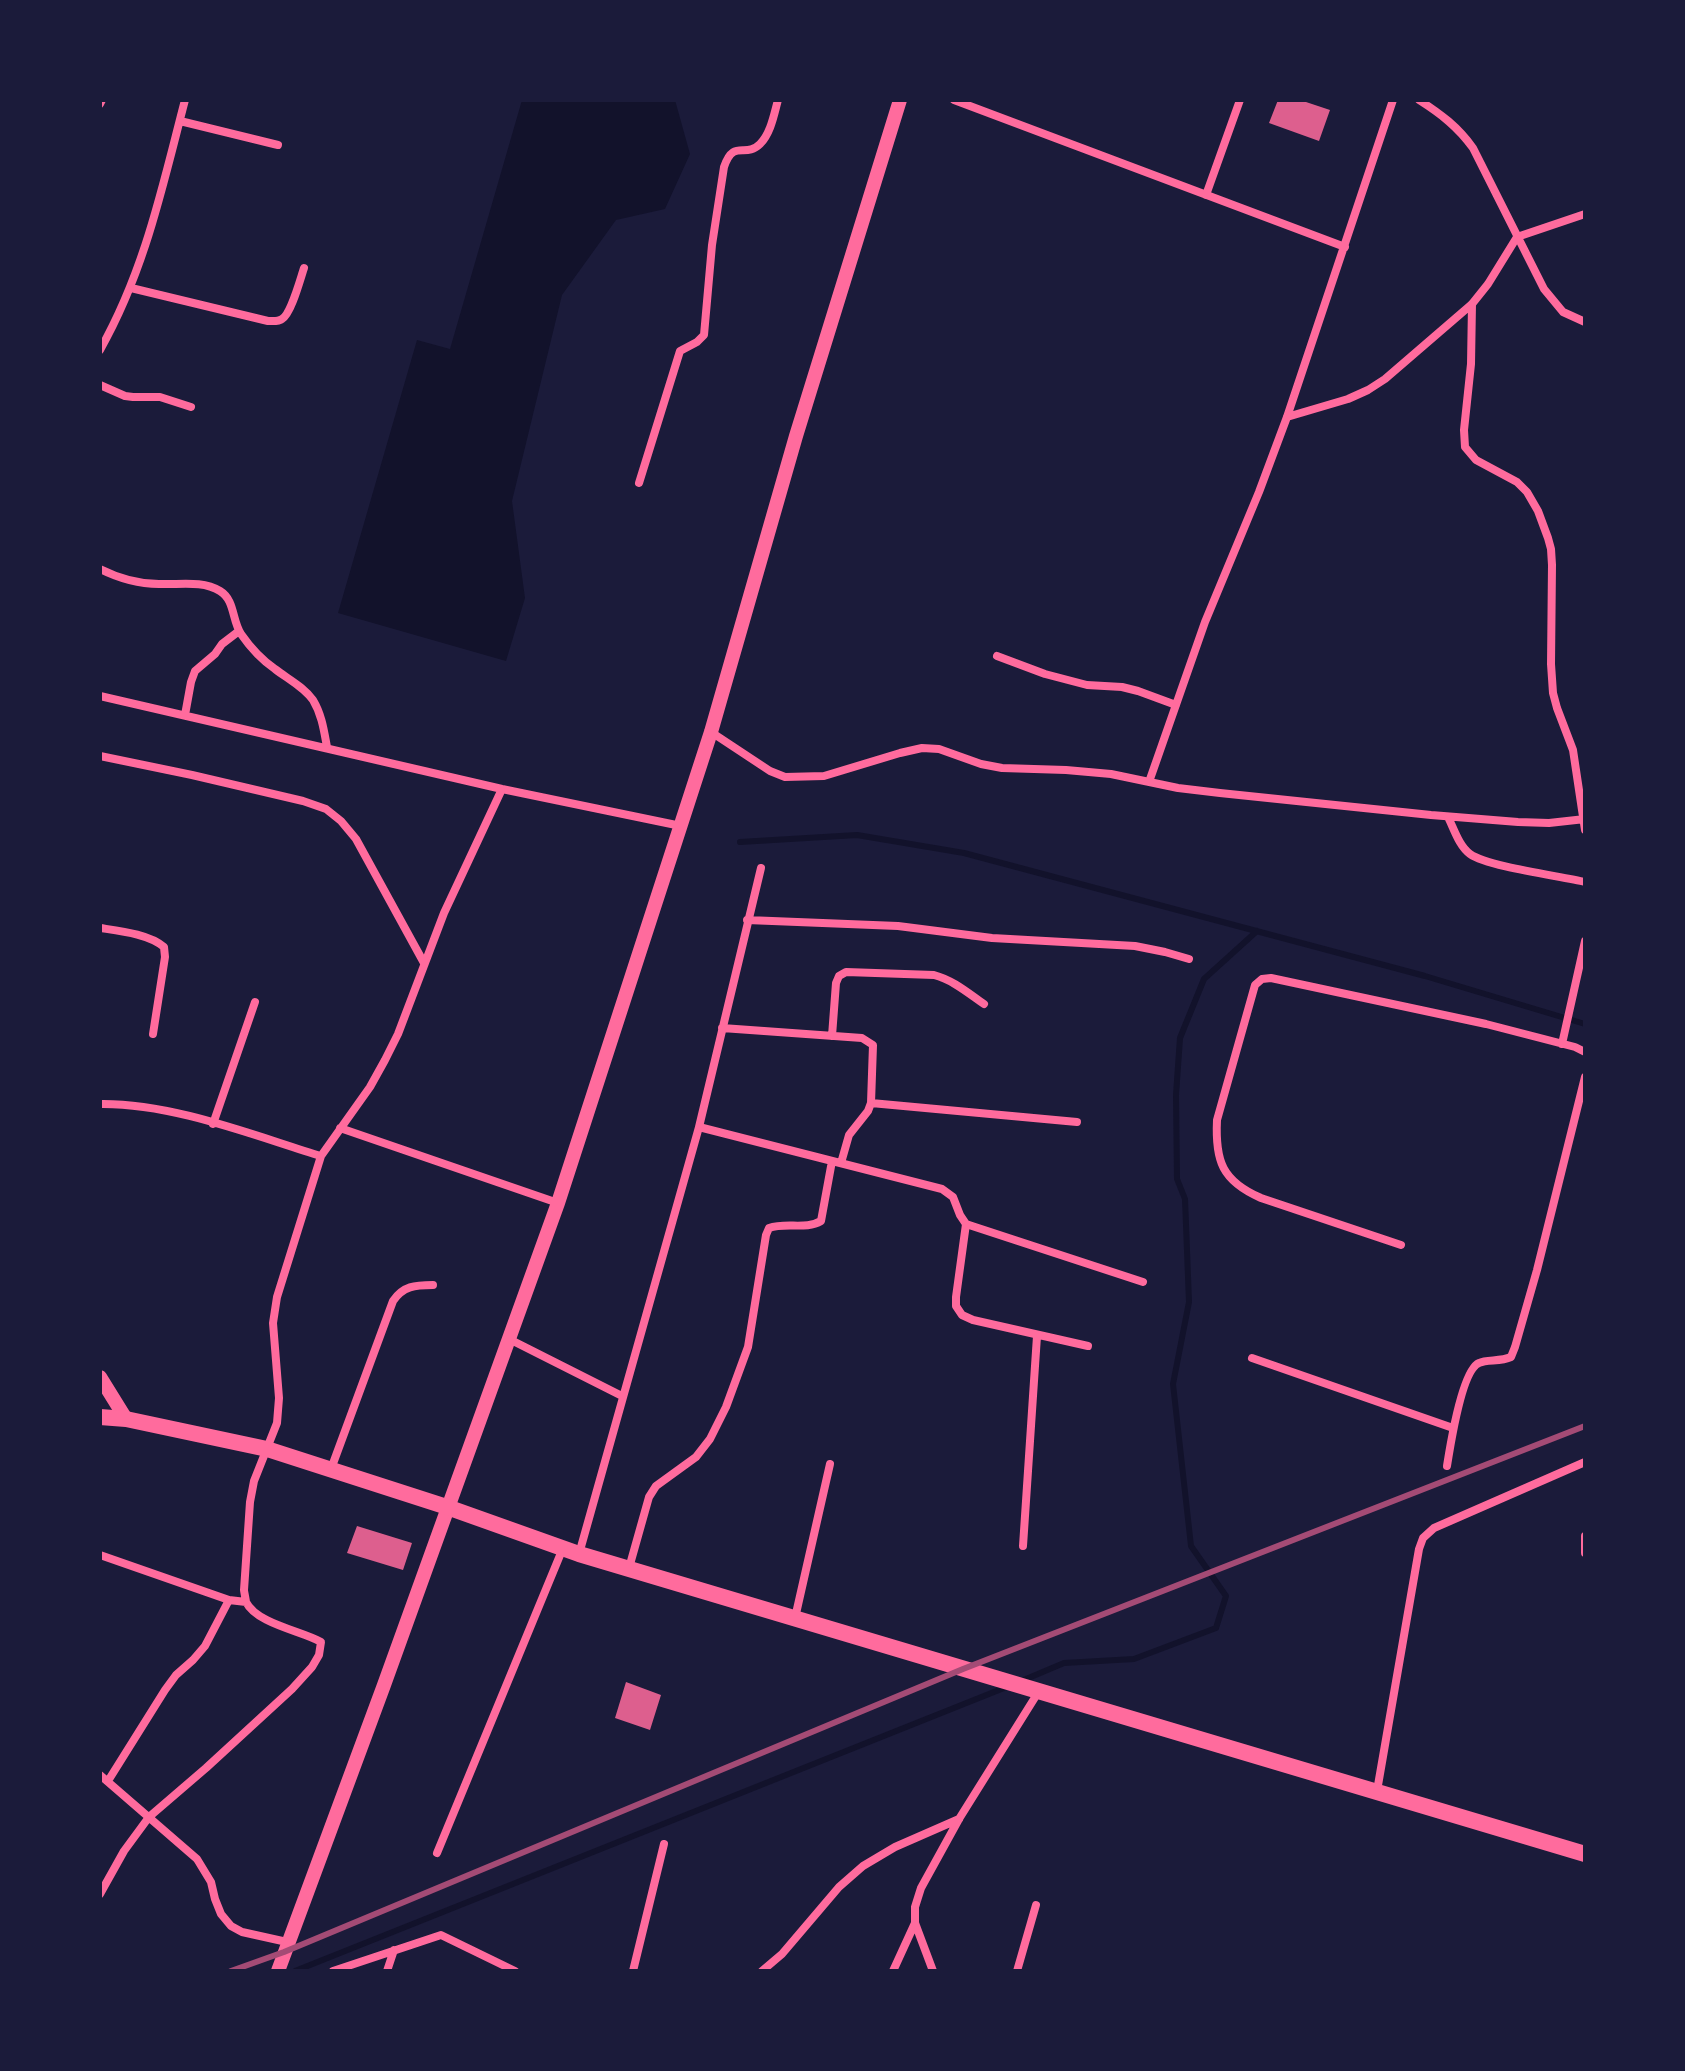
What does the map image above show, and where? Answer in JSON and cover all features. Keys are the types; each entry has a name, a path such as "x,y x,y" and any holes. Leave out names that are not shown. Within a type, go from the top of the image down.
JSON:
{"main road":[{"path":"100,1417 126,1419 267,1449 629,1569 1585,1854"}],"street":[{"path":"100,350 131,288 150,234 185,100"},
{"path":"639,483 680,351 697,342 704,335 707,325 712,245 724,167 733,151 753,149 762,143 778,100"},
{"path":"279,1968 558,1203 711,732 796,436 900,100"},
{"path":"954,100 1345,247"},
{"path":"1206,195 1240,100"},
{"path":"1149,782 1223,574 1287,417 1393,100"},
{"path":"1419,100 1439,112 1462,133 1473,148 1552,301 1563,312 1585,322"},
{"path":"180,121 278,145"},
{"path":"1287,417 1348,399 1397,371 1472,304 1517,237 1585,214"},
{"path":"131,288 277,321 288,312 304,268"},
{"path":"1472,304 1465,447 1476,460 1517,482 1527,492 1548,538 1552,565 1553,693 1573,750 1585,830"},
{"path":"100,385 125,396 160,397 191,407"},
{"path":"100,569 133,581 205,585 220,591 228,598 239,631 251,648 312,698 323,725 327,747"},
{"path":"185,715 195,671 239,631"},
{"path":"997,656 1045,674 1087,685 1122,687 1176,705"},
{"path":"100,696 502,789 681,826"},
{"path":"711,732 770,771 785,777 824,776 922,748 939,749 1002,768 1111,774 1178,788 1448,817 1549,823 1584,819"},
{"path":"100,756 303,801 326,809 356,839 424,963"},
{"path":"100,1894 124,1851 149,1817 282,1698 312,1667 319,1655 321,1642 282,1627 255,1612 246,1602 244,1590 254,1481 277,1423 279,1398 273,1323 277,1297 321,1156 370,1087 398,1034 444,913 502,789"},
{"path":"1448,817 1460,842 1470,854 1494,863 1585,882"},
{"path":"437,1853 571,1551 622,1396 699,1127 761,868"},
{"path":"747,920 898,926 1032,941 1135,946 1189,959"},
{"path":"100,928 158,941 164,947 153,1034"},
{"path":"1562,1044 1585,941"},
{"path":"832,1036 836,983 839,976 846,972 934,975 958,986 984,1004"},
{"path":"1401,1245 1241,1190 1224,1170 1218,1154 1217,1120 1255,985 1262,979 1271,978 1486,1024 1585,1052"},
{"path":"213,1124 255,1002"},
{"path":"629,1569 649,1497 656,1486 696,1457 710,1439 726,1407 748,1347 769,1228 778,1224 813,1225 821,1221 836,1162 849,1135 871,1103 873,1045 862,1038 722,1028"},
{"path":"1447,1466 1453,1428 1472,1369 1480,1362 1511,1357 1515,1347 1585,1077"},
{"path":"871,1103 1077,1122"},
{"path":"100,1104 183,1115 321,1156"},
{"path":"699,1127 942,1189 953,1197 966,1224 1143,1282"},
{"path":"340,1128 558,1203"},
{"path":"966,1224 956,1297 956,1306 962,1315 1037,1336 1088,1346"},
{"path":"331,1470 393,1301 406,1288 433,1285"},
{"path":"1023,1546 1037,1336"},
{"path":"509,1339 622,1396"},
{"path":"1252,1358 1453,1428"},
{"path":"100,1377 126,1419"},
{"path":"1377,1791 1423,1538 1434,1528 1585,1462"},
{"path":"795,1619 830,1464"},
{"path":"1585,1536 1585,1553"},
{"path":"100,1555 229,1600 246,1602"},
{"path":"229,1600 205,1646 176,1675 104,1778 197,1859 211,1882 221,1914 231,1926 242,1932 287,1942"},
{"path":"933,1971 915,1923 915,1907 921,1888 1032,1689"},
{"path":"762,1971 782,1954 839,1887 863,1866 895,1847 959,1819"},
{"path":"633,1971 664,1844"},
{"path":"1017,1971 1036,1905"},
{"path":"893,1971 915,1923"},
{"path":"333,1971 441,1935 515,1971"},
{"path":"387,1971 394,1950"}],"shaded area":[{"path":"522,100 675,100 690,154 665,209 616,220 562,295 512,501 525,598 506,661 338,613 417,340 450,349"}],"building":[{"path":"1278,100 1300,100 1330,110 1319,141 1269,123"},
{"path":"357,1526 412,1543 403,1570 347,1553"},
{"path":"626,1682 661,1695 650,1730 615,1718"}],"waterway":[{"path":"740,842 857,835 964,853 1425,976 1585,1024"},
{"path":"1019,1682 1064,1663 1134,1659 1216,1628 1226,1596 1191,1546 1173,1384 1189,1302 1185,1199 1177,1179 1176,1095 1180,1038 1204,979 1257,931"},
{"path":"295,1971 1009,1686"}],"railway":[{"path":"231,1971 284,1952 963,1669 1585,1426"}]}
